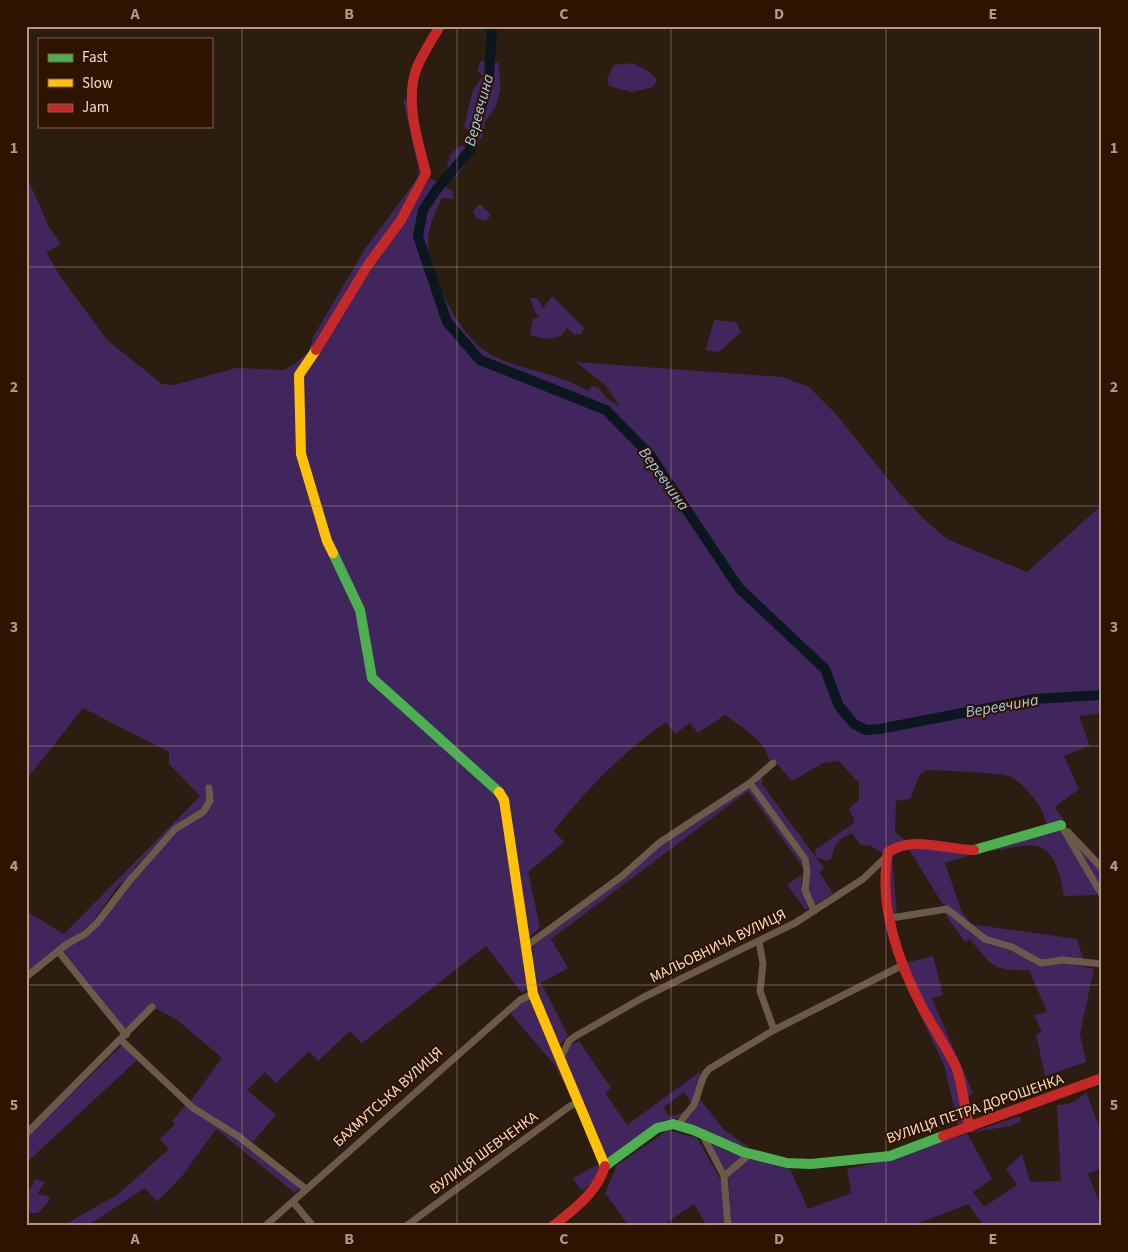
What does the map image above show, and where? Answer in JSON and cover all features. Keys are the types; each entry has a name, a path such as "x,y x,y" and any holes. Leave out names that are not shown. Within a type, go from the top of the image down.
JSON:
{"street":[{"path":"440,26 413,78 413,99 418,139 426,173 401,220 368,265 328,332 299,375 299,440 301,454 327,541 360,610 372,678 496,788 504,800 509,820 525,947 533,994 561,1057 605,1166 602,1176 592,1189 553,1226"},
{"path":"525,947 622,876 658,843 750,783 773,763"},
{"path":"750,783 804,859 807,871 805,890 814,911"},
{"path":"26,977 97,923 130,880 175,829 203,812 210,801 208,788"},
{"path":"970,1127 965,1095 942,1039 921,1005 903,965 891,918 885,868 888,854 896,847 919,843 960,850 978,850 1061,825"},
{"path":"1061,825 1102,868"},
{"path":"1061,825 1102,895"},
{"name":"МАЛЬОВНИЧА ВУЛИЦЯ","path":"561,1057 569,1042 574,1038 644,997 795,924 869,875 888,854"},
{"path":"891,918 947,909 984,939 1012,946 1041,963 1063,960 1102,964"},
{"path":"760,941 763,964 760,991 774,1030"},
{"path":"58,951 124,1038 193,1108 238,1136 306,1189"},
{"path":"679,1126 681,1119 694,1104 705,1073 774,1030 903,965"},
{"name":"БАХМУТСЬКА ВУЛИЦЯ","path":"265,1226 520,1000 533,994"},
{"path":"26,1134 124,1038 152,1007"},
{"name":"ВУЛИЦЯ ПЕТРА ДОРОШЕНКА","path":"605,1166 657,1128 668,1124 701,1133 750,1154 799,1164 878,1158 901,1153 1102,1078"},
{"name":"ВУЛИЦЯ ШЕВЧЕНКА","path":"411,1224 570,1106 579,1102"},
{"path":"701,1133 724,1176 728,1226"},
{"path":"724,1176 750,1154"},
{"path":"293,1202 312,1226"}],"shaded area":[{"path":"481,61 499,63 500,90 496,106 485,122 483,136 474,146 470,144 471,134 464,126 473,90 483,76 477,71"},
{"path":"633,63 650,72 657,80 653,87 632,92 609,86 607,79 614,65"},
{"path":"403,99 407,101 422,170 398,218 297,374 298,450 361,622 368,668 494,788 503,802 530,989 521,992 486,946 362,1043 350,1031 318,1061 309,1051 276,1083 265,1072 247,1090 276,1115 253,1142 205,1114 190,1102 222,1058 176,1019 151,1006 126,1033 61,951 86,935 176,830 201,815 208,801 201,811 173,830 135,867 129,877 118,886 91,924 26,974 26,911 64,934 200,796 169,764 169,752 83,708 26,780 26,175 49,227 61,244 46,252 60,276 107,340 162,384 174,385 236,368 284,370 309,351 313,337 365,249 417,179 419,171"},
{"path":"461,145 466,148 467,158 462,169 453,179 447,167 450,155"},
{"path":"430,178 453,192 454,199 442,198 433,219 428,241 433,269 447,302 465,331 475,343 497,358 563,379 588,391 592,386 599,388 607,399 620,406 605,385 571,358 577,362 782,377 809,387 835,413 900,494 927,522 947,539 1027,572 1102,505 1102,713 1079,716 1090,746 1064,756 1079,789 1057,805 1055,809 1064,819 1047,825 1042,811 1034,798 1023,785 1011,777 984,773 926,770 920,774 910,799 896,801 895,832 908,843 884,854 871,846 861,845 852,833 843,837 834,849 831,859 827,861 816,857 815,850 855,822 849,809 859,800 859,783 839,761 823,763 792,781 772,758 769,760 767,753 758,740 725,715 698,733 690,723 675,734 666,722 619,759 579,800 554,831 564,842 528,872 540,928 526,940 511,810 506,796 374,675 361,607 330,544 303,450 300,377 407,216"},
{"path":"480,204 491,215 486,221 476,218 473,211"},
{"path":"552,296 584,328 581,334 574,335 567,328 561,336 546,339 530,335 533,319 540,317 535,312 530,298 537,298 543,308"},
{"path":"714,320 736,322 741,332 719,352 706,350"},
{"path":"759,777 764,780 761,783 824,868 819,872 833,893 814,906 807,892 810,867 808,860 755,788"},
{"path":"747,788 752,790 803,863 804,869 748,791 551,939 568,968 541,983 568,1035 560,1046 544,1009 535,981 532,954 535,943 659,845"},
{"path":"1060,826 1097,895 1064,896 1057,867 1049,853 1037,846 1020,846 989,851"},
{"path":"1066,831 1102,870 1102,893"},
{"path":"908,846 976,853 945,863 961,910 971,924 1077,939 1084,961 1042,961 986,937 942,903 908,848 892,857 897,915 894,915 887,868 890,855"},
{"path":"802,874 801,883 808,907 806,910 787,885"},
{"path":"947,912 983,941 1014,949 1038,964 1066,963 1094,969 1080,1034 1086,1062 1045,1076 1036,1034 1042,1032 1034,1015 1047,1012 1029,970 1000,968 994,965 970,939 965,942 944,913"},
{"path":"933,956 943,995 932,999 973,1093 968,1097 905,963"},
{"path":"528,1000 533,1003 571,1097 554,1064 511,1014 520,1003"},
{"path":"914,1002 939,1041 962,1095 965,1123 958,1125 944,1065"},
{"path":"579,1041 611,1088 605,1093 627,1125 701,1071 692,1104 684,1092 665,1106 664,1109 670,1117 687,1111 677,1119 665,1120 651,1127 607,1159 566,1062 570,1045"},
{"path":"122,1045 137,1060 26,1163 26,1137"},
{"path":"1086,1092 1102,1134 1102,1168 1088,1174 1102,1209 1102,1226 984,1226 968,1204 911,1226 731,1226 728,1175 749,1159 790,1169 808,1209 851,1193 847,1169 887,1160 967,1133 992,1179 973,1192 984,1207 1017,1185 1006,1169 1022,1154 1030,1182 1061,1181 1057,1105 1073,1102"},
{"path":"699,1098 724,1130 750,1148 729,1143 683,1122 693,1112"},
{"path":"186,1105 227,1131 300,1188 295,1193 216,1129 183,1175 157,1202 145,1188 87,1226 62,1226 117,1195 169,1149 160,1139 175,1124 172,1121"},
{"path":"1020,1116 1021,1121 1011,1126 970,1133"},
{"path":"668,1130 697,1138 724,1186 727,1226 707,1226 694,1204 662,1226 629,1226 605,1193 617,1165"},
{"path":"707,1141 726,1151 744,1156 725,1172"},
{"path":"599,1164 600,1168 597,1176 582,1191 573,1178"},
{"path":"35,1179 45,1182 37,1194 49,1196 49,1201 38,1213 26,1213 26,1190 30,1189"}],"waterway":[{"name":"Веревчина","path":"492,26 489,78 470,150 437,189 423,210 418,236 447,322 480,360 606,410 650,455 739,588 825,669 839,706 854,724 866,730 880,729 1034,699 1102,695"}],"traffic: fast":[{"path":"333,553 360,610 372,678 499,792"},
{"path":"974,850 1061,825"},
{"path":"605,1166 657,1128 673,1124 693,1130 743,1152 787,1163 811,1164 890,1156 943,1136"}],"traffic: slow":[{"path":"316,350 299,375 301,454 327,541 333,553"},
{"path":"499,792 504,800 533,994 605,1166"}],"traffic: jam":[{"path":"316,350 368,265 401,220 426,173 416,135 412,109 413,83 421,58 440,26"},
{"path":"970,1127 956,1067 913,990 898,952 888,912 886,871 888,852 898,847 919,844 974,850"},
{"path":"943,1136 1102,1078"},
{"path":"553,1226 577,1207 591,1192 605,1166"}]}
